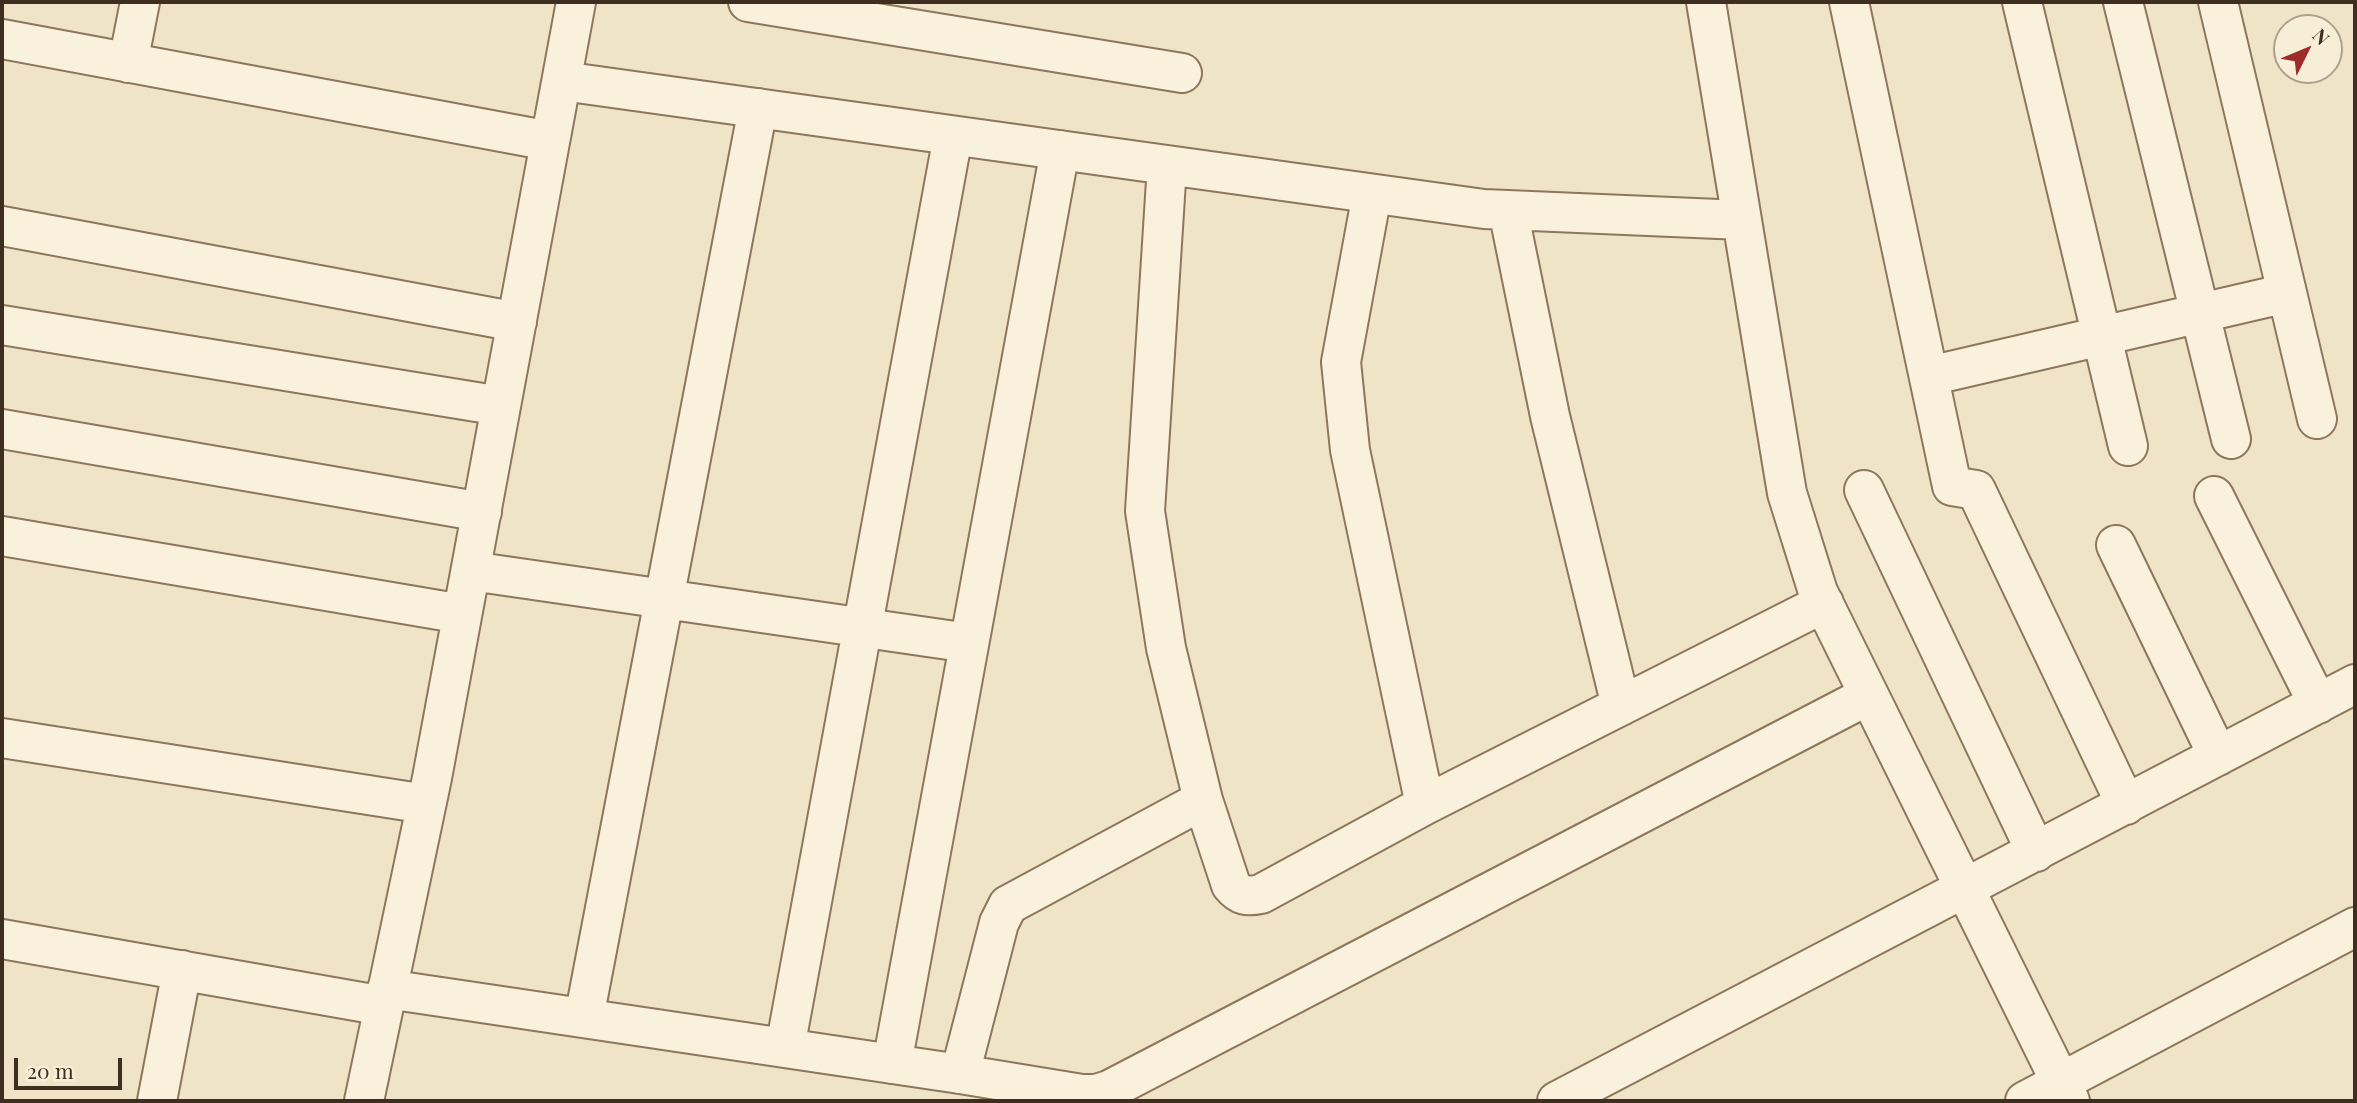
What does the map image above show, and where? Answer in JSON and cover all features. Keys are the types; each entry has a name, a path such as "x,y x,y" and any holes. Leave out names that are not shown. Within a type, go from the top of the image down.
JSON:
{"street":[{"path":"128,63 139,2"},
{"path":"364,1101 463,614 576,2"},
{"path":"748,2 1182,73"},
{"path":"1706,2 1787,493 1824,603 2066,1092"},
{"path":"1849,2 1952,486 1976,490 2126,805"},
{"path":"2022,2 2128,446"},
{"path":"2123,2 2231,439"},
{"path":"2218,2 2317,419"},
{"path":"2,39 550,141"},
{"path":"562,81 1484,209 1742,220"},
{"path":"584,1018 758,108"},
{"path":"786,1048 953,136"},
{"path":"892,1064 1060,150"},
{"path":"1167,165 1145,511 1166,648 1203,800 1231,885 1238,893 1252,896 1261,894 1425,805 1824,603"},
{"path":"1372,194 1340,362 1350,450 1425,805"},
{"path":"1508,210 1550,416 1621,706"},
{"path":"2,226 517,322"},
{"path":"1929,376 2287,293"},
{"path":"2,325 501,406"},
{"path":"2,429 482,512"},
{"path":"1864,490 2036,852"},
{"path":"2214,496 2318,704"},
{"path":"2,536 463,614"},
{"path":"2116,545 2218,756"},
{"path":"471,570 969,643"},
{"path":"1557,1101 2355,684"},
{"path":"3,944 386,998 584,1018 960,1074 1097,1098 1869,695"},
{"path":"2,738 426,804"},
{"path":"960,1074 999,923 1008,905 1203,800"},
{"path":"2025,1101 2066,1092 2355,927"},
{"path":"156,1101 182,970"}]}
